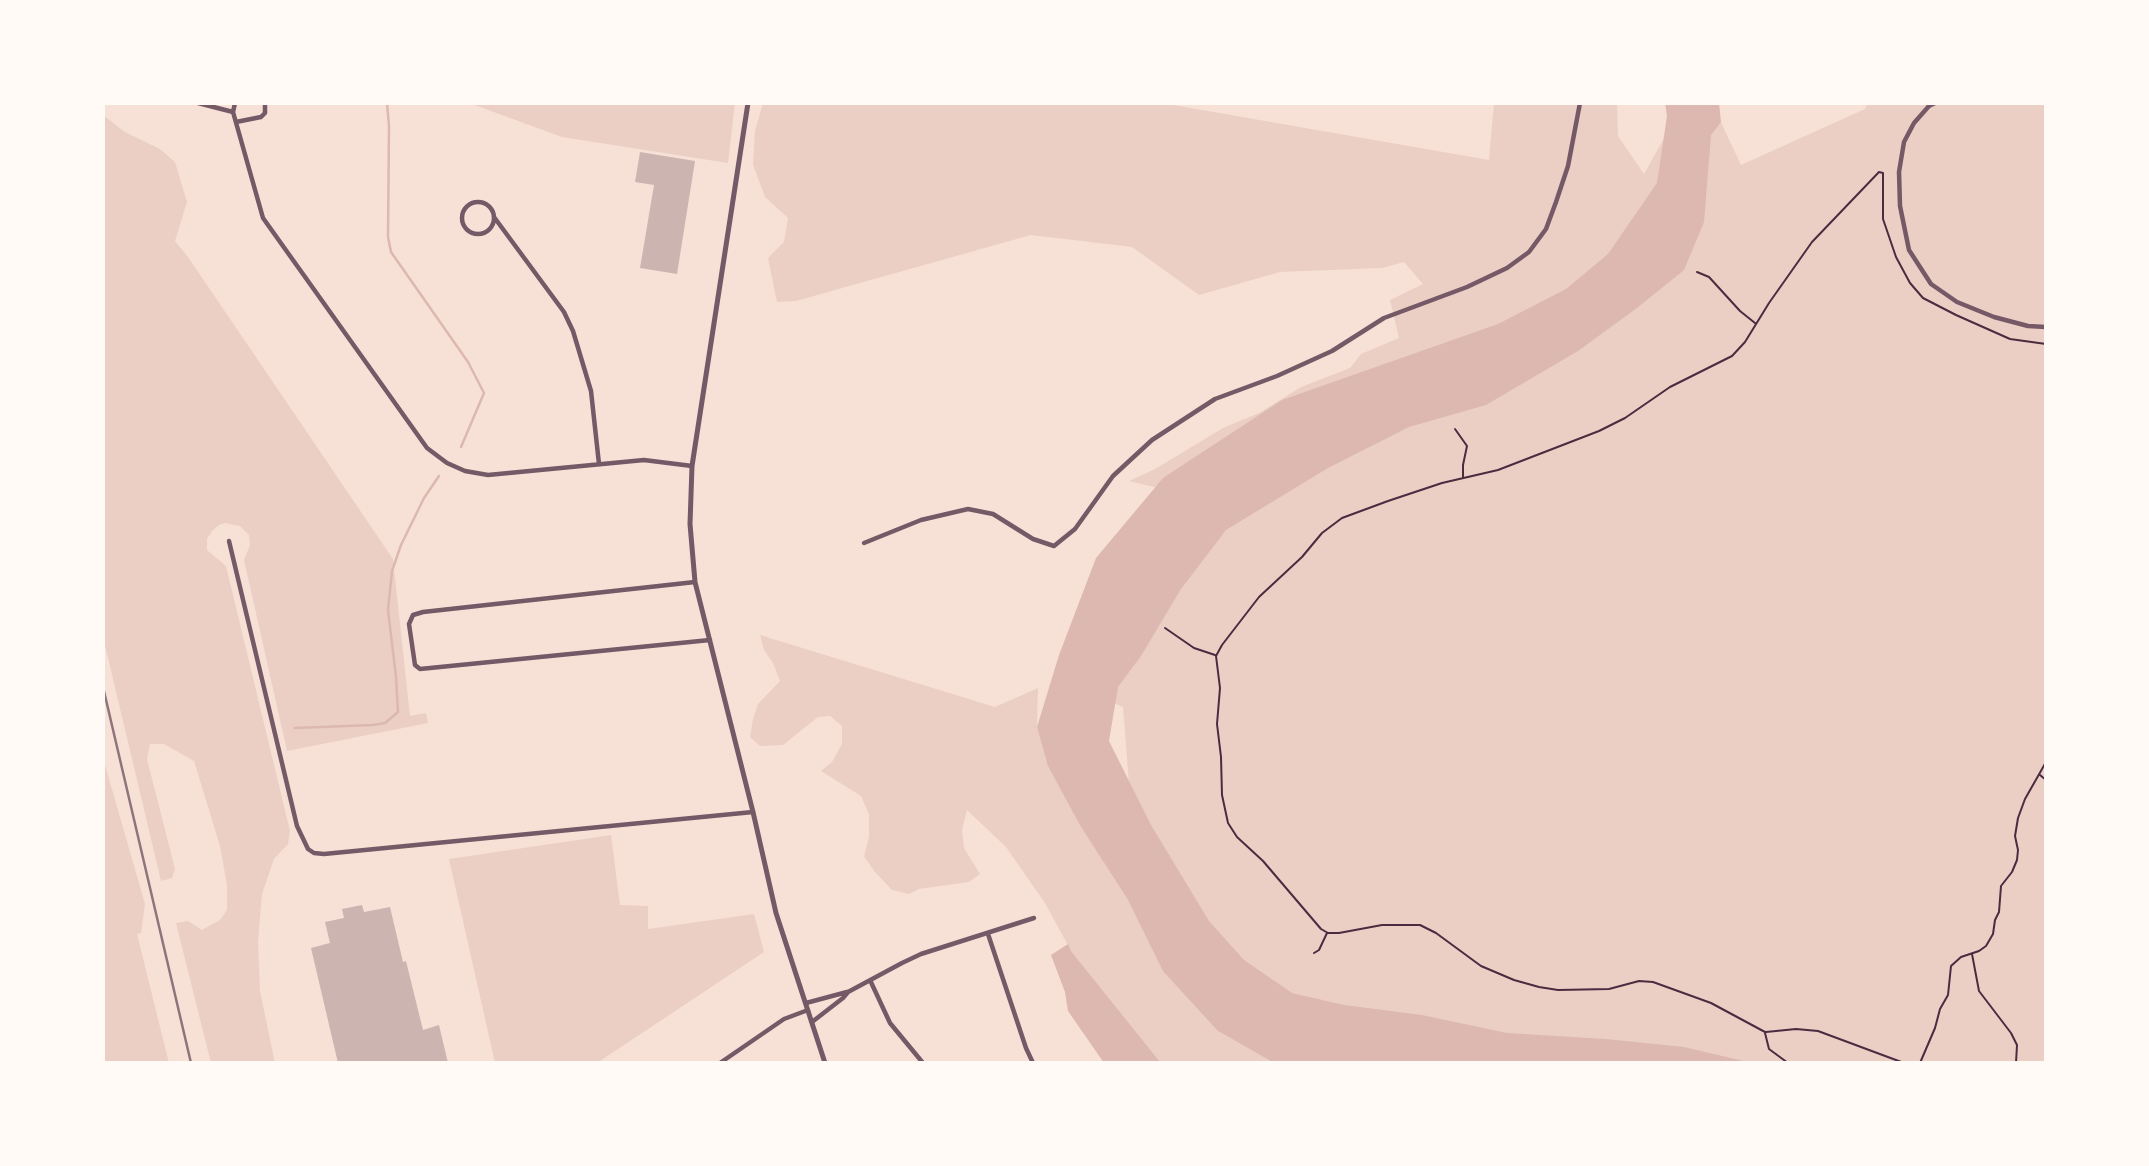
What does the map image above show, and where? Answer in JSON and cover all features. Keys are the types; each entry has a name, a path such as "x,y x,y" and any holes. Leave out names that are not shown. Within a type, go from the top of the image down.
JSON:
{"street":[{"path":"198,103 233,112"},
{"path":"235,103 233,112 263,218 427,448 447,463 464,471 488,475 644,460 692,466"},
{"path":"236,122 261,117 265,113 265,103"},
{"path":"748,103 692,466 690,524 695,582 754,812 776,913 825,1063"},
{"path":"864,543 921,520 968,509 993,514 1033,539 1054,546 1076,529 1113,476 1152,440 1215,399 1277,376 1332,351 1384,318 1507,268 1529,251 1546,229 1568,166 1580,103"},
{"path":"1935,103 1914,123 1904,142 1899,172 1900,206 1909,250 1931,284 1957,302 1994,317 2028,326 2046,327"},
{"path":"494,217 487,232 476,234 466,229 462,218 465,208 473,202 478,201 491,208 494,217 564,312 573,331 591,391 599,464"},
{"path":"229,541 297,825 308,849 324,854 754,812"},
{"path":"695,582 423,612 413,615 409,624 415,665 420,669 710,640"},
{"path":"806,1003 848,992 921,954 1034,918"},
{"path":"988,934 1033,1063"},
{"path":"870,980 890,1023 923,1063"},
{"path":"812,1022 848,992"},
{"path":"720,1063 785,1018 808,1010"}],"path":[{"path":"1903,1063 1818,1031 1796,1029 1765,1032 1710,1003 1653,982 1639,981 1609,989 1558,990 1514,980 1481,966 1436,933 1420,925 1392,925 1328,933 1311,920 1263,861 1237,837 1228,823 1222,795 1217,724 1220,688 1216,656 1259,597 1302,557 1332,524 1353,513 1388,501 1519,463 1612,425 1670,387 1731,356 1745,342 1816,236 1879,172 1883,173 1883,219 1896,257 1910,283 1923,298 2010,339 2046,344"},
{"path":"1697,272 1709,277 1740,311 1756,324"},
{"path":"1455,429 1467,446 1462,478"},
{"path":"1166,628 1194,648 1216,656"},
{"path":"1920,1063 1950,990 1949,969 1953,962 1979,951 1990,942 2001,886 2017,860 2016,825 2025,799 2046,762"},
{"path":"2039,774 2046,779"},
{"path":"1314,953 1319,950 1328,933"},
{"path":"1972,953 1979,991 2011,1032 2017,1045 2017,1063"},
{"path":"1765,1032 1769,1049 1788,1063"}],"shaded area":[{"path":"469,103 735,103 728,163 562,137"},
{"path":"763,103 1162,103 1489,160 1494,103 1617,103 1618,136 1644,174 1684,103 1712,103 1741,165 1865,109 1867,103 2046,103 2046,1063 1341,1063 1134,848 1123,707 1074,686 1183,494 1129,481 1155,469 1223,428 1259,413 1301,387 1350,368 1361,354 1399,338 1390,300 1423,284 1404,262 1382,268 1280,272 1199,295 1132,247 1031,235 796,301 777,302 768,258 784,242 788,218 765,197 753,165 755,131"},
{"path":"1665,103 1719,103 1721,122 1711,135 1704,222 1684,270 1578,351 1486,405 1409,427 1328,468 1226,530 1181,589 1141,656 1118,687 1109,741 1151,825 1209,921 1244,960 1292,993 1344,1005 1422,1015 1507,1033 1684,1047 1752,1063 1274,1063 1218,1031 1163,971 1127,898 1081,827 1048,766 1037,727 1059,655 1096,558 1163,478 1282,400 1498,324 1566,289 1608,254 1657,183 1667,116"},
{"path":"103,115 125,132 160,149 175,162 187,202 175,241 393,559 410,716 426,713 428,723 287,751 244,560 250,545 249,535 240,526 225,523 212,531 207,539 207,550 226,566 290,831 288,844 274,859 262,894 258,942 260,991 275,1063 211,1063 176,923 188,921 202,930 220,920 227,910 227,885 220,846 194,761 164,744 150,744 147,759 175,869 172,878 161,881 103,637"},
{"path":"760,635 995,707 1038,688 1037,727 1081,827 1218,1031 1274,1063 1161,1063 1071,951 1045,903 1006,847 967,810 962,830 964,848 980,874 969,882 919,889 909,894 892,890 864,856 869,837 869,814 861,796 821,771 832,762 842,744 842,726 830,716 818,717 783,745 760,746 750,737 758,704 780,681 764,650"},
{"path":"103,758 145,904 141,933 137,934 169,1063 103,1063"},
{"path":"611,835 620,905 648,906 648,929 754,914 764,952 597,1063 495,1063 449,859"},
{"path":"1068,944 1161,1063 1104,1063 1068,1011 1065,992 1051,955"}],"building":[{"path":"640,152 695,161 677,274 640,268 654,185 635,182"},
{"path":"362,905 364,912 390,907 423,1030 439,1025 448,1063 338,1063 311,948 330,943 325,922 344,918 342,909"}],"waterway":[{"path":"387,103 388,237 391,252 468,362 484,393 461,447"},
{"path":"295,728 373,725 385,723 398,712 388,610 392,571 401,545 424,498 439,476"}],"railway":[{"path":"103,687 191,1063"}]}
